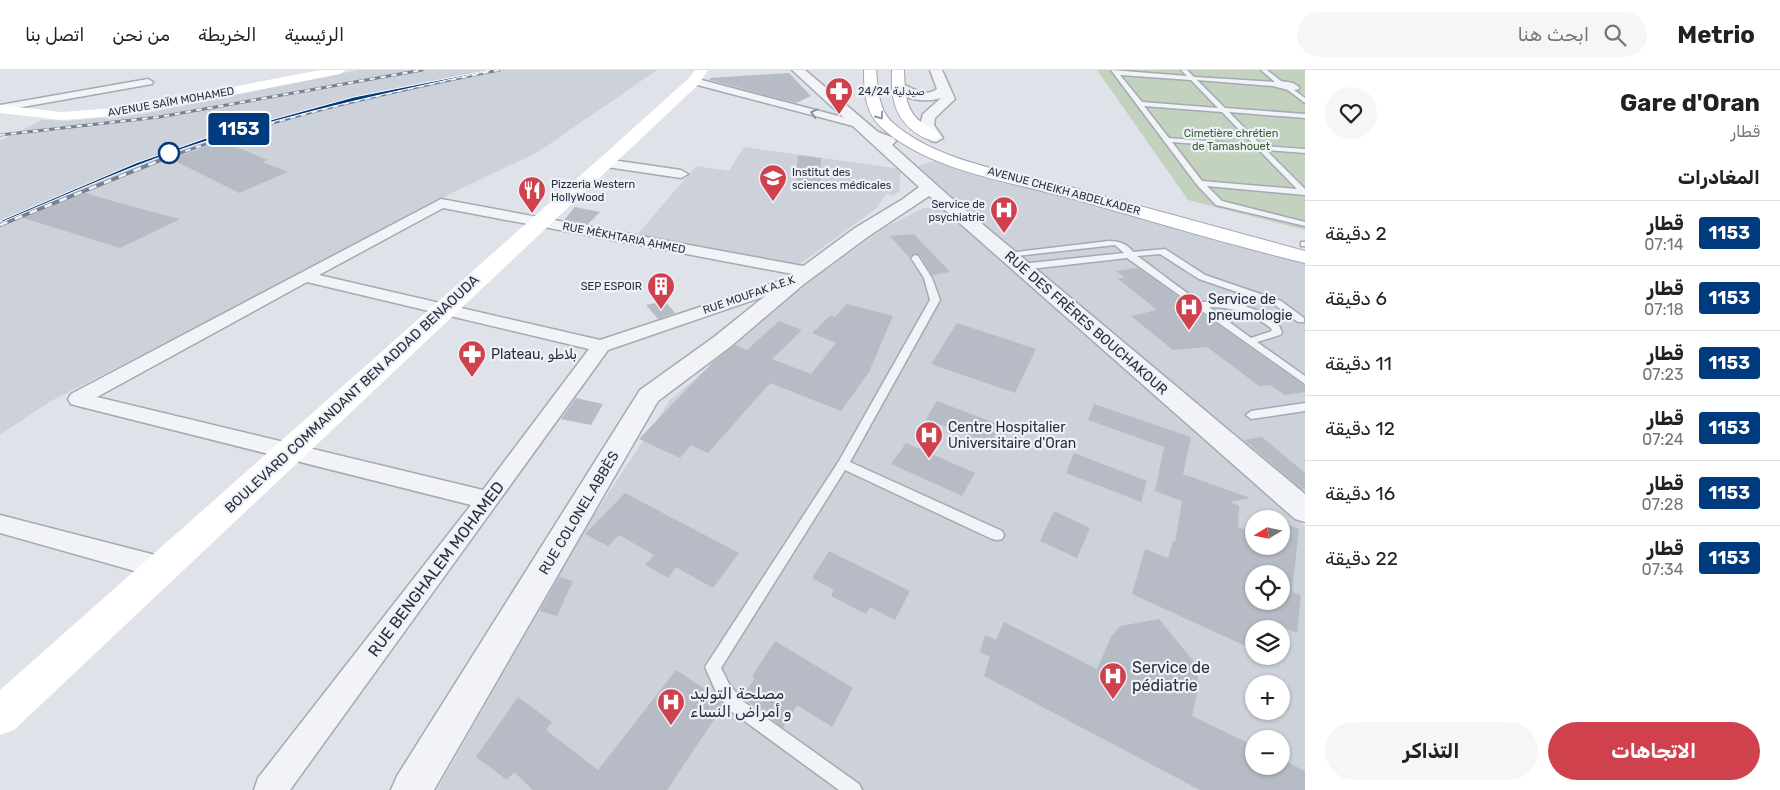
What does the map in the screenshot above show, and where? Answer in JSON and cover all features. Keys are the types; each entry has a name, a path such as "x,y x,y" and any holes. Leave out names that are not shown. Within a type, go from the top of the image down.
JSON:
{"main road":[{"name":"AVENUE SAÏM MOHAMED","path":"0,109 61,116 129,111 340,70"},
{"name":"AVENUE CHEIKH ABDELKADER","path":"870,70 873,104 882,120 911,142 952,159 1305,248"},
{"name":"BOULEVARD COMMANDANT BEN ADDAD BENAOUDA","path":"0,716 292,451 698,76"},
{"name":"AVENUE CHEIKH ABDELKADER","path":"898,78 900,104 905,116 936,138 970,152 1025,170 1305,248"}],"street":[{"path":"798,70 907,165 910,159 919,157 952,159"},
{"path":"936,70 948,99 930,113 926,121 936,138"},
{"path":"698,76 952,159"},
{"path":"898,78 907,93 922,96 937,95 944,89"},
{"path":"0,109 148,82"},
{"path":"605,163 681,174"},
{"name":"RUE DES FRÈRES BOUCHAKOUR","path":"907,165 936,194 1305,511"},
{"name":"RUE MOUFAK A.E.K","path":"601,346 802,276 862,232 909,203 936,194"},
{"name":"RUE MÈKHTARIA AHMED","path":"305,277 440,203 802,276"},
{"name":"RUE COLONEL ABBÈS","path":"411,790 649,396 722,342 802,276"},
{"path":"488,500 78,399 305,277 601,346"},
{"name":"RUE BENGHALEM MOHAMED","path":"270,790 601,346"},
{"path":"0,524 163,568"}],"lane":[{"path":"1184,70 1304,192"},
{"path":"1264,70 1277,84"},
{"path":"1115,72 1277,84 1293,88 1305,87"},
{"path":"1115,72 1200,183 1219,203 1305,224"},
{"path":"1293,88 1305,101"},
{"path":"1140,104 1305,116"},
{"path":"1167,140 1305,150"},
{"path":"1200,183 1304,192"},
{"path":"1014,261 1109,243 1123,246 1129,251 1128,255"},
{"path":"1014,261 1128,255 1162,251 1202,277 1278,303 1301,320"},
{"path":"1128,255 1305,381"},
{"path":"852,790 738,707 723,689 713,667 844,464 935,300 928,278 915,258"},
{"path":"1200,305 1228,304 1248,309 1276,327 1277,333 1250,341"},
{"path":"1251,415 1305,406"},
{"path":"844,464 997,535"}],"shaded area":[{"path":"359,70 657,70 538,152 456,191 328,260 51,401 0,435 0,141 42,120 68,121 142,114"},
{"name":"Institut des sciences médicales","path":"744,147 901,169 899,192 892,196 886,194 877,208 796,267 636,236 696,166 729,171"},
{"path":"936,160 1305,262 1305,503 916,167"},
{"name":"Centre Hospitalier Universitaire d'Oran","path":"924,208 943,208 1286,510 1245,510 1245,555 1290,555 1290,514 1305,527 1305,790 437,790 586,527 670,400 812,280 887,226"}],"green space":[{"name":"Cimetière chrétien de Tamashouet","path":"1097,70 1305,70 1305,230 1188,200"}],"building":[{"path":"789,73 811,96 796,103 710,80 710,78"},
{"path":"222,141 268,160 262,162 288,172 239,193 171,159"},
{"path":"798,155 821,158 820,182 796,180"},
{"path":"85,193 180,219 120,248 23,218"},
{"path":"575,207 600,212 588,224 564,220"},
{"path":"914,234 950,272 932,275 920,255 914,254 909,257 890,236"},
{"name":"Service de pneumologie","path":"1138,268 1305,386 1305,392 1285,395 1270,385 1259,386 1207,347 1173,350 1131,316 1157,310 1117,278 1125,278 1116,271"},
{"name":"SEP ESPOIR","path":"665,301 675,313 658,319 646,305"},
{"path":"847,304 893,316 869,372 841,411 770,383 708,453 691,445 680,458 639,439 713,362 735,345 747,350 779,321 802,330 772,359 811,374 836,343 812,333 831,315 835,317"},
{"path":"957,323 1036,349 1015,393 931,364"},
{"path":"576,398 603,404 591,425 561,419"},
{"path":"937,401 1000,425 990,444 926,419"},
{"path":"1094,404 1191,437 1183,474 1250,498 1230,502 1239,506 1238,527 1245,530 1245,555 1290,555 1290,526 1299,529 1292,592 1301,595 1297,633 1290,630 1290,620 1245,620 1245,646 1132,594 1145,549 1168,558 1173,541 1175,542 1182,501 1155,491 1164,447 1088,420"},
{"path":"1262,437 1305,473 1305,489 1302,489 1244,440"},
{"path":"906,443 975,473 962,496 891,464"},
{"path":"1074,453 1147,481 1141,502 1066,473"},
{"path":"625,493 739,553 713,588 676,567 668,578 645,565 654,555 619,535 608,546 585,534"},
{"path":"1054,511 1090,528 1077,558 1040,541"},
{"path":"829,551 910,591 895,620 870,607 866,614 831,596 834,590 812,578"},
{"path":"559,577 573,581 557,616 540,611"},
{"name":"Service de pédiatrie","path":"1159,619 1195,663 1199,685 1192,716 1245,742 1245,775 1290,775 1290,764 1305,771 1305,790 1200,790 984,676 990,657 980,652 985,635 996,640 1004,622 1097,669 1111,637 1120,626"},
{"path":"775,641 853,688 832,727 797,705 783,728 742,697 755,678 752,676"},
{"name":"مصلحة التوليد و أمراض النساء","path":"676,670 717,697 724,705 667,790 533,790 514,772 507,780 476,757 518,697 552,722 546,730 598,770"}],"railway":[{"path":"0,135 159,117 422,70"},
{"path":"175,155 255,128 336,106 499,70"},
{"path":"0,225 178,153"}],"train":[{"name":"1153","path":"0,221 138,164 262,122 354,98 489,70"}],"place":[{"name":"صيدلية 24/24","path":"839,115"},
{"name":"Institut des sciences médicales","path":"773,202"},
{"name":"Pizzeria Western HollyWood","path":"532,214"},
{"name":"Service de psychiatrie","path":"1004,234"},
{"name":"SEP ESPOIR","path":"661,310"},
{"name":"Service de pneumologie","path":"1189,331"},
{"name":"Plateau, بلاطو","path":"472,378"},
{"name":"Centre Hospitalier Universitaire d'Oran","path":"929,459"},
{"name":"Service de pédiatrie","path":"1113,700"},
{"name":"مصلحة التوليد و أمراض النساء","path":"671,726"}]}
